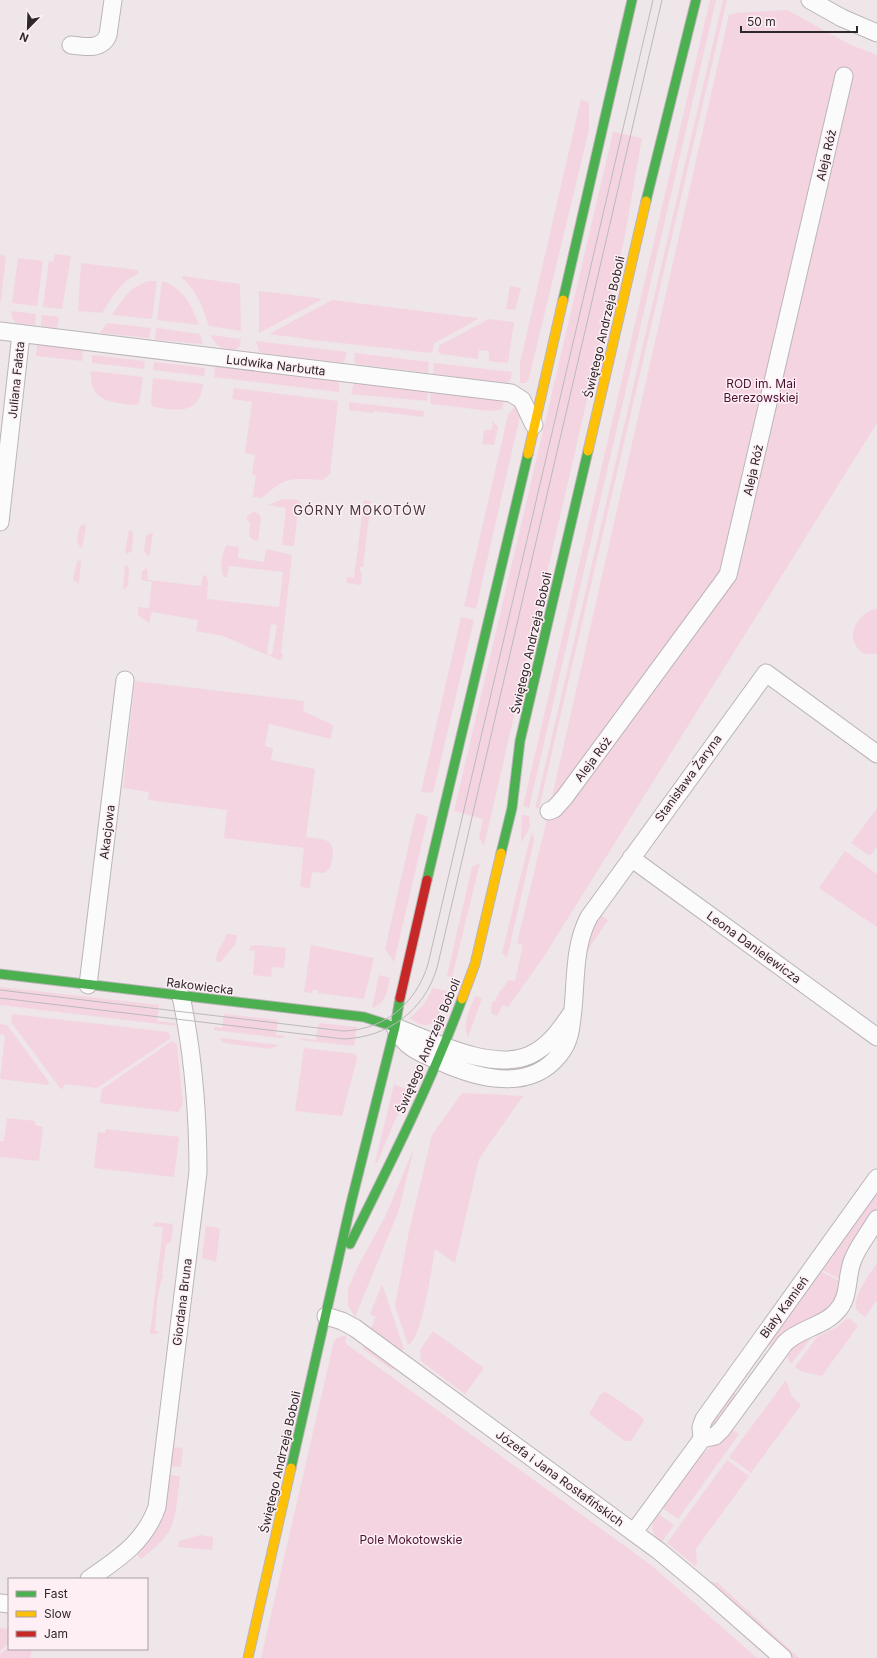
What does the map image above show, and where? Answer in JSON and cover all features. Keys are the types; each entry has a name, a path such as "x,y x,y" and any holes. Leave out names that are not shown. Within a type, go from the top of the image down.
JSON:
{"main road":[{"name":"Świętego Andrzeja Boboli","path":"248,1658 336,1272 395,1027 406,967 534,425 632,0"},
{"name":"Świętego Andrzeja Boboli","path":"336,1272 384,1178 453,1024 479,949 512,808 520,741 634,252 696,0"},
{"name":"Rakowiecka","path":"0,974 364,1017 395,1027"}],"street":[{"path":"71,45 94,46 106,41 113,0"},
{"path":"810,0 842,18 877,33"},
{"name":"Aleja Róż","path":"548,811 554,809 564,798 728,575 844,76"},
{"name":"Ludwika Narbutta","path":"0,331 511,393 522,400 534,425"},
{"name":"Juliana Fałata","path":"0,522 20,334"},
{"name":"Stanisława Żaryna","path":"395,1027 399,1036 410,1047 436,1060 483,1078 511,1078 533,1073 552,1063 565,1047 571,1030 579,942 585,925 630,858 766,673 877,754"},
{"name":"Akacjowa","path":"88,984 125,680"},
{"name":"Leona Danielewicza","path":"630,858 877,1037"},
{"name":"Giordana Bruna","path":"90,1578 125,1554 136,1544 149,1527 157,1507 198,1172 196,1122 190,1052 180,996"},
{"name":"Stanisława Żaryna","path":"395,1027 485,1059 506,1060 522,1058 547,1044 558,1033 572,1012"},
{"name":"Biały Kamień","path":"702,1439 701,1427 704,1420 877,1178"},
{"name":"Biały Kamień","path":"634,1532 702,1439 719,1434 789,1339 822,1323 839,1309 847,1291 852,1262 877,1220"},
{"name":"Józefa i Jana Rostafińskich","path":"326,1316 339,1320 355,1328 634,1532 707,1591 783,1658"}],"green space":[{"path":"710,0 716,0 529,808 523,806"},
{"path":"723,0 727,0 539,808 535,809"},
{"name":"ROD im. Mai Berezowskiej","path":"787,10 851,45 877,55 877,423 543,958 508,1007 503,1005 497,1016 491,1013 492,1002 495,1001 508,980 515,981 523,945 517,943 547,819 729,15 736,13"},
{"path":"581,99 589,103 589,130 529,378 526,383 520,383 520,363"},
{"path":"613,132 642,138 625,235 484,846 479,838 483,819 454,811"},
{"path":"55,254 71,256 62,309 43,307 49,261 53,262"},
{"path":"0,255 6,256 1,301 0,301"},
{"path":"18,258 43,261 37,306 12,303"},
{"path":"81,263 138,270 138,274 126,281 113,296 102,313 78,311"},
{"path":"182,276 240,284 241,331 209,326 199,300 192,288 182,278"},
{"path":"157,281 152,319 112,315 127,294 142,283"},
{"path":"162,281 176,288 186,298 199,325 157,320"},
{"path":"510,286 521,288 515,310 506,309"},
{"path":"259,291 319,298 321,300 259,333"},
{"path":"332,300 478,319 433,344 433,351 431,353 313,341 269,334"},
{"path":"11,311 36,314 35,325 16,323 12,317"},
{"path":"42,315 59,317 57,328 41,326"},
{"path":"489,319 514,322 508,363 489,361 489,351 479,350 478,359 441,354 438,352 439,346 442,344"},
{"path":"107,323 151,328 149,338 100,333"},
{"path":"156,328 200,334 203,344 157,340 155,338"},
{"path":"211,335 241,339 240,346 236,350 220,347 215,343"},
{"path":"256,341 347,352 344,363 263,353 259,351"},
{"path":"37,344 83,350 82,361 36,356"},
{"path":"355,353 429,362 428,373 356,364 354,361"},
{"path":"92,355 145,361 144,369 92,363"},
{"path":"154,362 205,368 204,376 153,370"},
{"path":"434,363 512,372 510,381 507,383 433,374"},
{"path":"215,366 339,381 339,392 214,377"},
{"path":"91,371 143,377 139,404 134,405 116,403 99,396 95,392 93,386"},
{"path":"153,378 203,384 201,394 197,402 186,409 153,407 151,404"},
{"path":"354,383 428,392 427,401 351,394"},
{"path":"234,388 338,401 330,474 323,480 290,480 278,485 262,498 253,497 256,475 252,474 255,455 245,453 252,402 232,399"},
{"path":"431,392 504,400 502,409 491,411 432,404 430,402"},
{"path":"349,402 424,411 423,417 374,411 374,413 349,410"},
{"path":"516,405 520,416 476,609 464,606 508,415"},
{"path":"492,421 498,427 494,445 482,444 484,430 491,430 493,425"},
{"path":"283,499 298,500 311,512 298,511 294,546 282,545 286,508 268,505"},
{"path":"364,500 371,501 363,567 360,567 360,572 362,572 361,585 347,583 346,577 354,578"},
{"path":"255,512 260,515 261,519 258,541 253,540 249,536 250,523 246,518 251,513"},
{"path":"83,524 86,526 82,549 77,542 79,528"},
{"path":"129,530 133,532 132,551 127,554 125,552"},
{"path":"151,533 153,534 149,557 144,551 146,536"},
{"path":"227,545 239,547 238,558 264,562 266,549 292,555 281,653 283,654 282,659 279,660 223,636 196,631 198,620 152,612 149,623 138,615 138,607 149,608 152,582 141,580 142,571 147,568 148,580 201,586 203,576 206,575 208,581 207,599 279,607 283,572 229,566 227,577 224,577 221,566","holes":["271,624 277,625 272,655 267,654"]},
{"path":"81,560 79,584 73,580 77,561"},
{"path":"125,565 129,567 128,586 123,590"},
{"path":"875,609 877,610 877,654 865,654 858,649 854,643 854,629 861,617"},
{"path":"461,617 474,620 433,793 421,792"},
{"path":"135,681 304,701 303,711 333,725 331,739 269,724 265,746 273,748 271,760 315,769 306,837 327,841 332,847 333,853 328,871 324,873 312,872 310,888 300,887 304,848 224,838 227,810 148,800 149,792 123,788"},
{"path":"877,808 877,847 870,856 851,843"},
{"path":"416,813 428,817 394,962 385,949"},
{"path":"522,815 529,816 530,827 521,843"},
{"path":"533,832 534,840 507,958 502,953 530,838"},
{"path":"845,851 877,874 877,927 819,888"},
{"path":"480,863 452,977 447,976 472,867"},
{"path":"599,914 608,920 586,953 588,936"},
{"path":"226,934 237,935 236,943 221,962 216,961 218,952"},
{"path":"256,945 286,948 284,968 272,967 271,977 253,975 255,951 249,950 251,946"},
{"path":"311,945 374,958 364,999 318,993 318,990 313,990 312,993 304,992"},
{"path":"379,975 390,978 387,992 383,1000 377,1006 372,1008"},
{"path":"0,987 159,1005 157,1021 175,1023 177,1026 0,1005"},
{"path":"433,988 447,991 442,1006 436,1019 431,1023 425,1025 419,1024 410,1018 424,1004"},
{"path":"475,996 482,998 468,1037 466,1032 466,1022"},
{"path":"12,1014 168,1032 171,1038 97,1088 64,1084 63,1089 60,1088 11,1022"},
{"path":"224,1014 278,1020 276,1035 286,1036 281,1038 214,1030 214,1027 222,1028"},
{"path":"320,1023 357,1027 354,1046 300,1040 301,1038 316,1040 318,1026"},
{"path":"0,1024 7,1025 49,1082 48,1085 0,1079 5,1035 0,1034"},
{"path":"223,1038 279,1045 270,1049 224,1043 219,1039"},
{"path":"172,1041 177,1044 183,1104 178,1112 100,1103 102,1089"},
{"path":"304,1048 356,1054 357,1059 342,1116 295,1111"},
{"path":"394,1084 408,1090 377,1163 375,1163"},
{"path":"462,1093 523,1096 479,1159 455,1263 435,1249 422,1317 413,1340 408,1345 395,1306 409,1231 432,1135"},
{"path":"7,1118 35,1121 35,1125 43,1127 39,1161 0,1157 0,1141 4,1141"},
{"path":"106,1129 179,1137 174,1177 94,1168 98,1132 105,1133"},
{"path":"414,1148 399,1210 355,1317 348,1305 348,1289 358,1266 385,1217"},
{"path":"877,1189 877,1208 865,1226 843,1281 819,1268"},
{"path":"156,1222 173,1224 171,1242 166,1244 162,1274 164,1277 160,1286 157,1302 155,1331 160,1332 150,1334 163,1227 152,1226"},
{"path":"206,1226 218,1228 220,1230 216,1262 202,1258"},
{"path":"877,1263 877,1300 865,1317 857,1311 857,1298 863,1285"},
{"path":"818,1270 843,1283 836,1303 773,1348 768,1344"},
{"path":"382,1284 404,1349 399,1352 370,1330 376,1317 370,1314"},
{"path":"846,1319 850,1319 858,1326 822,1376 803,1372 795,1367 817,1337 837,1327"},
{"path":"433,1331 484,1368 465,1394 421,1361 420,1350"},
{"path":"814,1334 791,1364 787,1357 790,1348"},
{"name":"Pole Mokotowskie","path":"347,1335 345,1343 651,1565 757,1658 261,1658 334,1341 337,1338"},
{"path":"364,1345 395,1367 392,1370 363,1349"},
{"path":"786,1380 791,1395 801,1405 751,1473 729,1457"},
{"path":"604,1392 611,1395 642,1417 644,1421 631,1441 625,1441 589,1414 600,1395"},
{"path":"732,1393 735,1393 737,1397 712,1429 708,1426"},
{"path":"732,1429 739,1434 678,1519 661,1507 698,1458"},
{"path":"173,1447 183,1448 181,1467 169,1466"},
{"path":"727,1460 749,1476 696,1549 697,1564 695,1566 667,1543"},
{"path":"169,1475 180,1476 177,1504 172,1524 162,1540 141,1559 137,1555 152,1537 161,1518 166,1498"},
{"path":"657,1513 674,1525 661,1543 653,1532 653,1521"},
{"path":"200,1535 213,1537 212,1550 178,1547 179,1541"},
{"path":"713,1582 718,1583 799,1658 792,1658 711,1584"},
{"path":"0,1628 8,1629 8,1644 0,1651"},
{"path":"8,1648 8,1650 32,1650 30,1658 0,1658 0,1654"}],"tram line":[{"path":"0,990 343,1031 372,1026 385,1020 407,1003 415,991 423,978 428,964 653,0"},
{"path":"0,998 344,1039 360,1037 389,1027 402,1019 423,997 437,968 662,0"}],"traffic: fast":[{"path":"563,300 632,0"},
{"path":"646,201 696,0"},
{"path":"501,853 512,808 520,741 588,451"},
{"path":"427,880 528,454"},
{"path":"0,974 364,1017 395,1027"},
{"path":"291,1468 351,1203 395,1027 400,998"},
{"path":"350,1244 423,1092 462,999"}],"traffic: slow":[{"path":"588,451 646,201"},
{"path":"528,454 563,300"},
{"path":"462,999 475,964 501,853"},
{"path":"248,1658 291,1468"}],"traffic: jam":[{"path":"400,998 427,880"}],"district":[{"name":"GÓRNY MOKOTÓW","path":"360,510"}]}
